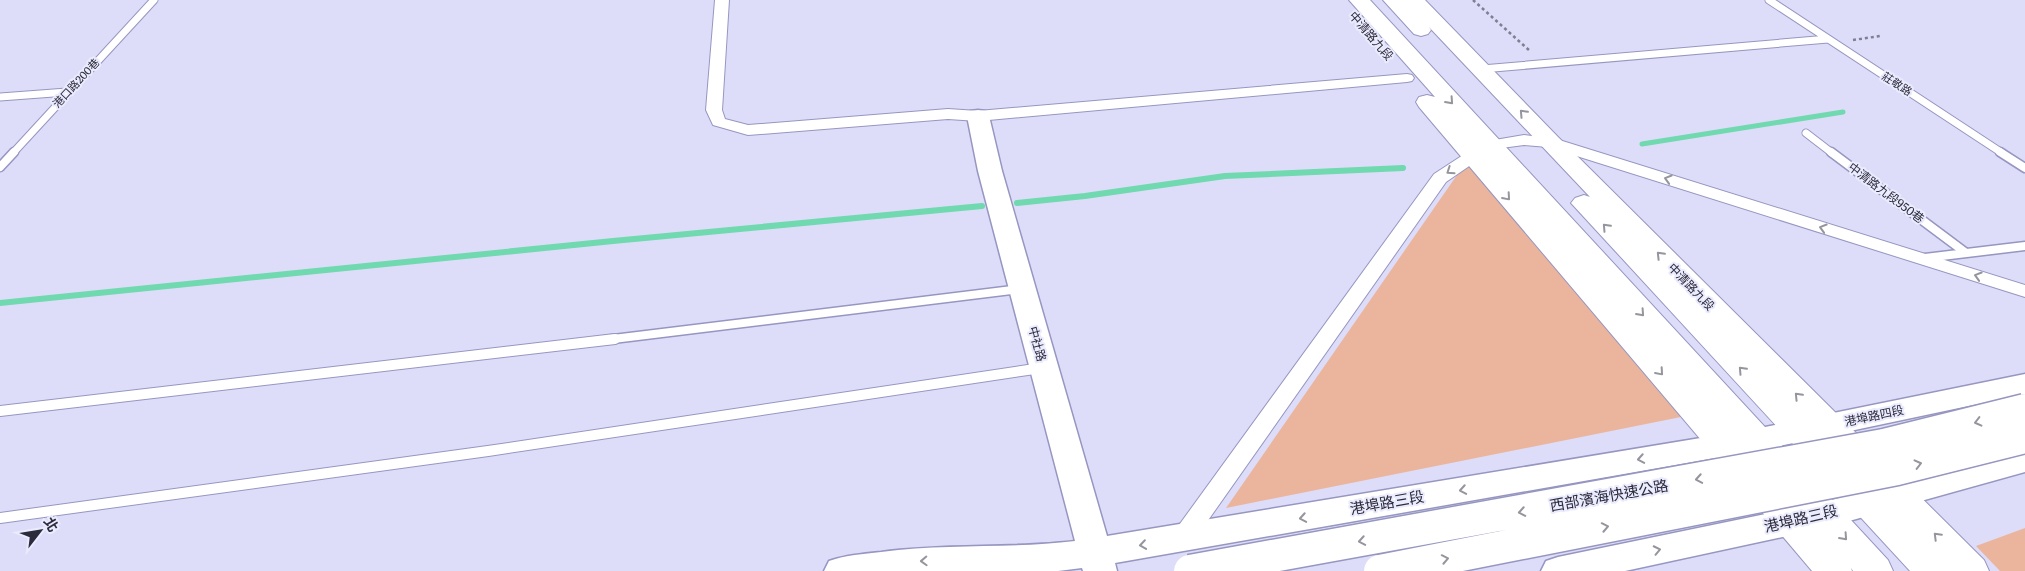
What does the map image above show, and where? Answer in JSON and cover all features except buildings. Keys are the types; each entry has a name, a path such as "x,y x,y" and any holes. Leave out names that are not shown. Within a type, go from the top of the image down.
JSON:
{"main road":[{"name":"中清路九段","path":"1339,0 1407,78 1480,151 1755,440 1875,571"},
{"name":"中清路九段","path":"1359,0 1480,151 1723,445 1834,571"},
{"name":"中清路九段","path":"1392,0 1537,141 1881,499 1971,571"},
{"name":"中清路九段","path":"1414,0 1482,69 1537,141"},
{"name":"西部濱海快速公路","path":"1190,571 1884,445 2025,410"},
{"path":"1380,571 1897,469 2025,437"},
{"name":"中清路九段","path":"1881,499 1932,571"}],"street":[{"path":"722,0 714,110 718,122 748,130 948,114 978,116 1407,78"},
{"name":"中社路","path":"978,116 990,171 1097,562"},
{"path":"1182,539 1440,178 1480,151 1537,141 2025,291"},
{"name":"港埠路四段","path":"1723,445 1814,429 2025,384"},
{"name":"港埠路三段","path":"841,571 916,561 1051,558 1097,562 1182,539 1723,445"},
{"path":"1881,499 2025,460"},
{"name":"港埠路三段","path":"1558,571 1824,515 1881,499"},
{"name":"港埠路三段","path":"958,571 1051,558"},
{"name":"港埠路三段","path":"1003,571 1051,558"}],"lane":[{"name":"港口路200巷","path":"0,167 67,92 154,0"},
{"name":"莊敬路","path":"1769,0 2025,168"},
{"path":"1482,69 1546,65 1828,39"},
{"path":"0,98 67,92"},
{"name":"中清路九段950巷","path":"1806,134 1966,253"},
{"path":"1922,259 2025,246"},
{"path":"0,411 480,356 1022,289"},
{"path":"0,518 498,449 1044,367"}],"path":[{"path":"1473,0 1546,65"}],"shaded area":[{"path":"1466,162 1686,416 1226,508"},
{"path":"2025,528 2025,571 2000,571 1976,546"}],"waterway":[{"path":"1642,144 1843,112"},
{"path":"1017,203 1085,196 1225,176 1403,168"},
{"path":"0,303 982,206"}]}
